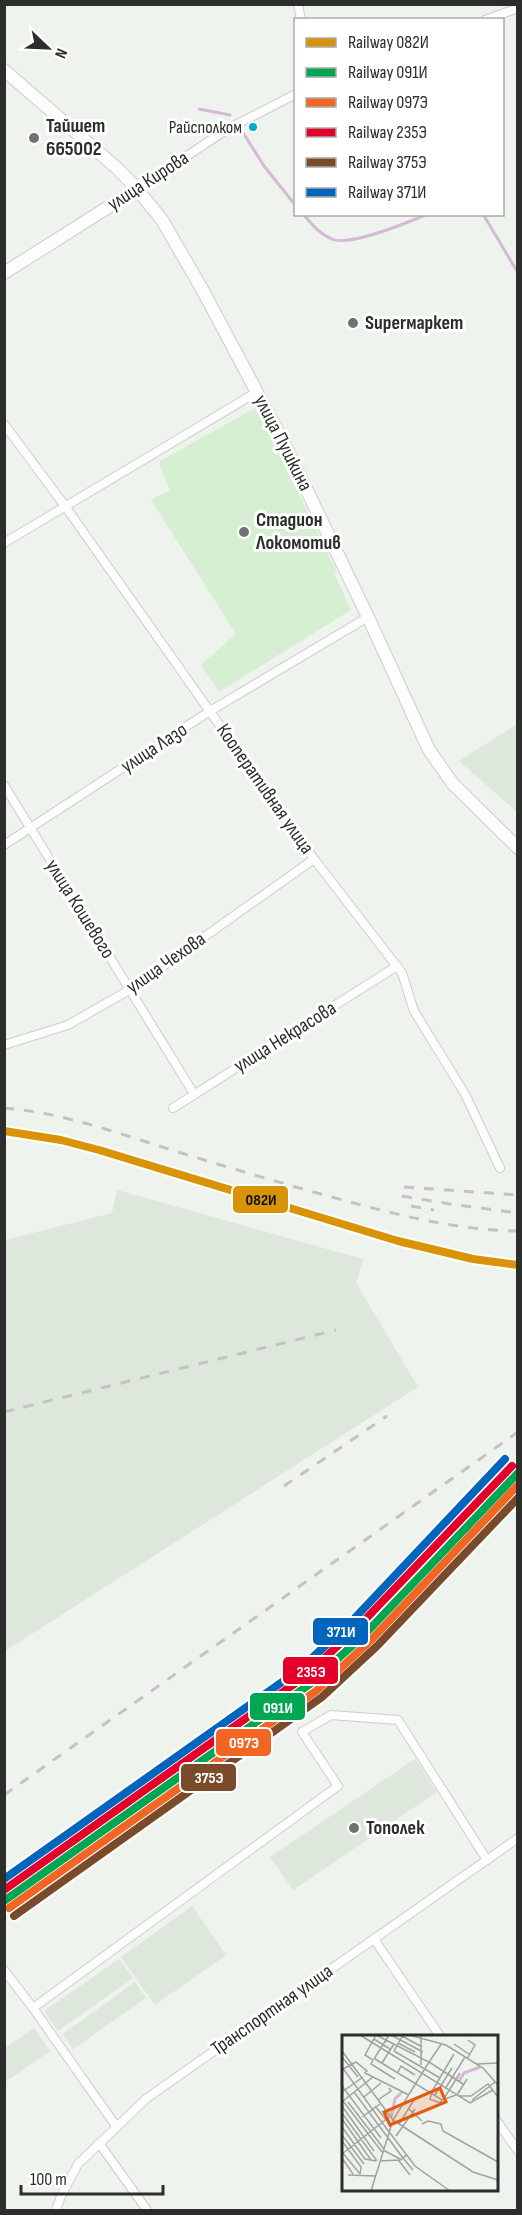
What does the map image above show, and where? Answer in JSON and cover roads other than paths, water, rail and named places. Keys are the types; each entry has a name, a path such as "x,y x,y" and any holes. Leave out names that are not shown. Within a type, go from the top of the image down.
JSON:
{"main road":[{"name":"улица Пушкина","path":"4,70 118,169 162,220 202,289 285,445 435,758 453,784 518,848"},
{"name":"улица Кирова","path":"4,273 137,189"}],"street":[{"path":"491,18 518,9"},
{"name":"улица Кирова","path":"137,189 226,130 294,95"},
{"path":"4,543 256,392"},
{"name":"Кооперативная улица","path":"4,424 66,506 314,859 402,973 414,1011 465,1094 500,1168"},
{"name":"улица Лазо","path":"4,845 210,711 368,617"},
{"name":"улица Кошевого","path":"4,785 194,1094"},
{"name":"улица Чехова","path":"4,1045 68,1025 131,989 314,859"},
{"name":"улица Некрасова","path":"172,1108 397,966"},
{"path":"33,2008 338,1786 302,1732 331,1715 398,1720 487,1860"},
{"name":"Транспортная улица","path":"56,2211 60,2196 78,2164 147,2098 517,1839"},
{"path":"374,1939 439,2035"},
{"path":"4,1970 116,2126"},
{"path":"498,2123 518,2151"},
{"path":"99,2143 147,2211"}],"waterway":[{"path":"199,109 230,115"},
{"path":"242,131 264,166 294,204"},
{"path":"305,216 323,234 340,241 379,233 423,216"},
{"path":"484,216 518,273"}],"railway":[{"path":"4,1108 44,1113 83,1122 260,1177 394,1213 443,1224 518,1231"},
{"path":"404,1187 518,1195"},
{"path":"402,1196 518,1213"},
{"path":"411,1206 434,1210"},
{"path":"4,1412 336,1330"},
{"path":"284,1486 387,1416"},
{"path":"4,1795 518,1432"}],"rail line":[{"name":"082И","path":"4,1131 61,1140 99,1150 398,1241 473,1259 518,1265"},
{"name":"371И","path":"4,1879 299,1670 352,1621 505,1459"},
{"name":"235Э","path":"4,1890 304,1677 358,1627 512,1466"},
{"name":"091И","path":"4,1901 310,1684 365,1634 518,1473"},
{"name":"097Э","path":"9,1908 316,1691 371,1640 518,1485"},
{"name":"375Э","path":"14,1916 322,1697 377,1646 518,1498"}],"place":[{"name":"Райсполком","path":"253,127"},
{"name":"Тайшет 665002","path":"34,138"},
{"name":"Superмаркет","path":"353,323"},
{"name":"Стадион Локомотив","path":"244,532"},
{"name":"Тополек","path":"354,1828"}]}
